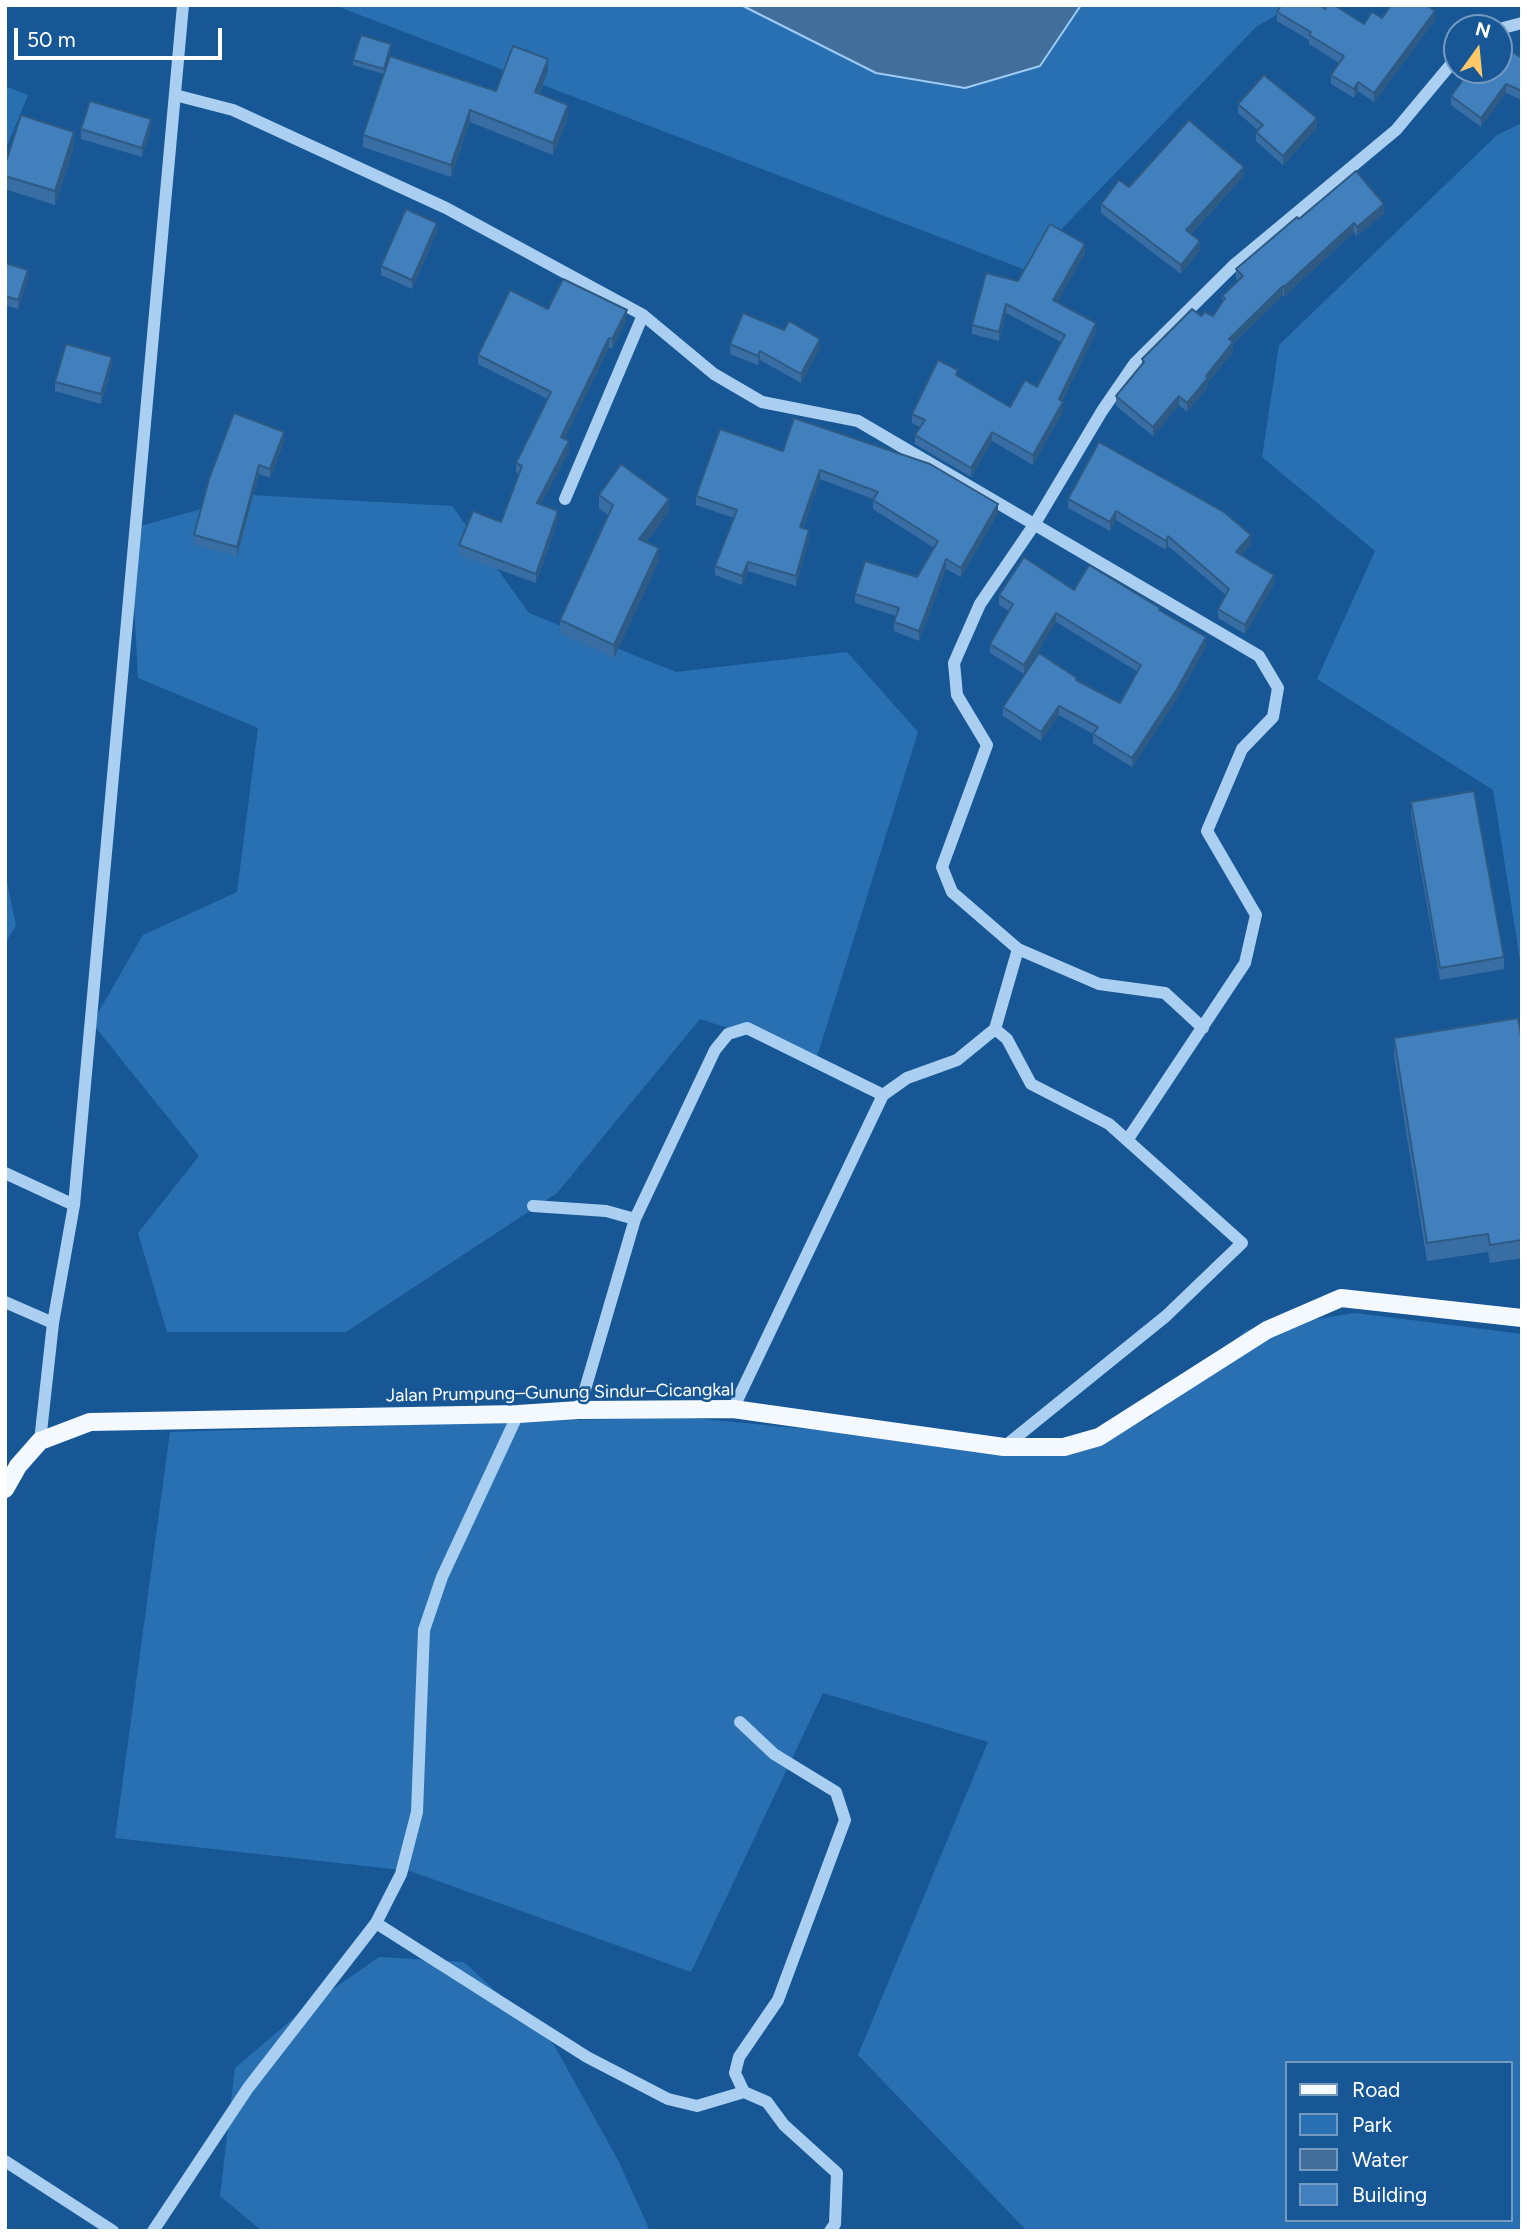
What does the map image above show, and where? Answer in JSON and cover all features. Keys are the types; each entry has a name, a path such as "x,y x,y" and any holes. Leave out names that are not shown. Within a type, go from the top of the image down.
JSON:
{"main road":[{"name":"Jalan Prumpung–Gunung Sindur–Cicangkal","path":"5,1489 18,1466 40,1441 90,1422 518,1414 579,1410 733,1409 1004,1447 1064,1447 1099,1437 1267,1331 1341,1298 1522,1318"}],"street":[{"path":"40,1441 53,1323 74,1205 183,5"},
{"path":"1203,1028 1165,993 1099,984 1018,950 952,892 942,867 987,745 957,695 954,663 980,604 1034,525 1102,411 1135,363 1235,264 1396,130 1443,74"},
{"path":"175,95 233,110 446,208 643,315 714,374 762,402 858,421 1259,656 1278,688 1273,717 1242,749 1207,831 1256,915 1245,963 1128,1139"},
{"path":"565,499 643,315"},
{"path":"733,1409 883,1095 906,1079 957,1060 995,1029 1018,950"},
{"path":"579,1410 635,1219 715,1050 728,1034 747,1028 883,1095"},
{"path":"995,1029 1007,1039 1031,1084 1109,1124 1242,1243 1166,1316 1004,1447"},
{"path":"5,1173 74,1205"},
{"path":"533,1206 606,1211 635,1219"},
{"path":"5,1302 53,1323"},
{"path":"152,2231 248,2088 376,1923 401,1874 417,1812 424,1630 442,1577 518,1414"},
{"path":"740,1722 774,1754 836,1792 845,1820 778,2000 739,2057 735,2073 744,2092"},
{"path":"376,1923 587,2057 668,2099 697,2106 744,2092 767,2102 784,2125 837,2173 835,2224 830,2231"},
{"path":"5,2161 113,2231"}],"green space":[{"path":"334,5 1293,5 1256,27 1023,269"},
{"path":"5,86 28,95 5,151"},
{"path":"1522,123 1522,972 1493,790 1317,679 1375,551 1262,457 1279,345 1497,135"},
{"path":"251,495 452,506 529,613 676,672 847,652 918,732 817,1057 700,1019 557,1193 346,1332 167,1332 138,1233 199,1156 92,1023 143,935 237,892 258,728 138,678 130,529"},
{"path":"5,873 16,926 5,943"},
{"path":"1355,1313 1522,1334 1522,2231 1027,2231 858,2055 988,1742 823,1693 691,1972 410,1871 115,1838 170,1432 682,1417 1055,1453 1149,1418 1246,1330"},
{"path":"379,1957 464,1962 554,2045 618,2160 650,2231 262,2231 220,2196 235,2068 303,2010"}],"water":[{"path":"741,5 1081,5 1040,66 965,88 876,73"}],"building":[{"path":"1281,5 1320,5 1325,9 1327,5 1334,5 1364,24 1372,12 1382,18 1391,5 1426,5 1435,11 1374,93 1358,82 1354,89 1331,75 1344,56 1277,12"},
{"path":"361,35 391,44 384,69 353,60"},
{"path":"513,46 548,59 535,92 568,105 553,143 470,110 451,165 363,135 390,56 496,91"},
{"path":"1513,53 1522,58 1522,91 1506,84 1513,84"},
{"path":"1264,75 1317,118 1283,156 1256,132 1263,125 1238,104"},
{"path":"1460,84 1506,84 1481,118 1451,96"},
{"path":"90,101 151,119 142,148 81,129"},
{"path":"21,115 74,132 55,191 5,176 5,165"},
{"path":"1189,120 1244,167 1186,230 1200,241 1181,265 1101,204 1119,180 1129,187"},
{"path":"1356,171 1384,204 1357,227 1354,223 1283,286 1229,339 1233,342 1187,403 1179,396 1153,427 1116,396 1144,362 1142,359 1192,309 1201,316 1205,312 1213,316 1225,298 1222,296 1243,276 1236,269"},
{"path":"406,209 437,223 412,280 381,266"},
{"path":"1050,224 1085,244 1053,300 1096,323 1059,399 1063,402 1033,455 992,432 971,468 915,435 925,420 912,414 938,360 958,370 956,375 1010,407 1025,380 1037,387 1065,335 1006,304 999,332 972,325 986,273 1018,281"},
{"path":"5,263 28,270 18,300 5,296"},
{"path":"563,279 627,310 612,339 609,338 561,437 569,441 537,503 558,511 536,574 459,545 473,511 501,522 522,466 516,463 551,392 478,355 510,290 548,309"},
{"path":"743,313 784,330 789,321 820,339 801,374 760,351 758,356 730,344"},
{"path":"66,344 112,357 101,394 55,382"},
{"path":"234,413 284,432 270,469 259,465 237,547 194,535 209,479"},
{"path":"794,418 930,464 998,504 961,568 946,559 919,631 894,622 899,608 855,594 865,561 917,577 938,541 873,500 878,492 820,470 800,527 809,530 796,576 748,562 742,576 715,566 737,510 696,496 720,429 783,451"},
{"path":"1099,442 1224,512 1251,535 1236,552 1274,575 1245,625 1218,609 1229,589 1168,536 1166,541 1116,511 1110,522 1068,499"},
{"path":"621,464 669,499 639,539 659,548 614,645 560,620 613,505 599,495"},
{"path":"1024,557 1074,590 1089,565 1206,637 1176,691 1132,758 1093,734 1098,727 1059,706 1041,732 1003,707 1039,653 1077,678 1076,680 1120,703 1141,665 1056,613 1024,665 990,644 1013,604 999,595"},
{"path":"1474,791 1504,957 1440,968 1411,802"},
{"path":"1518,1018 1522,1041 1522,1240 1490,1245 1488,1234 1427,1243 1394,1038"}]}
